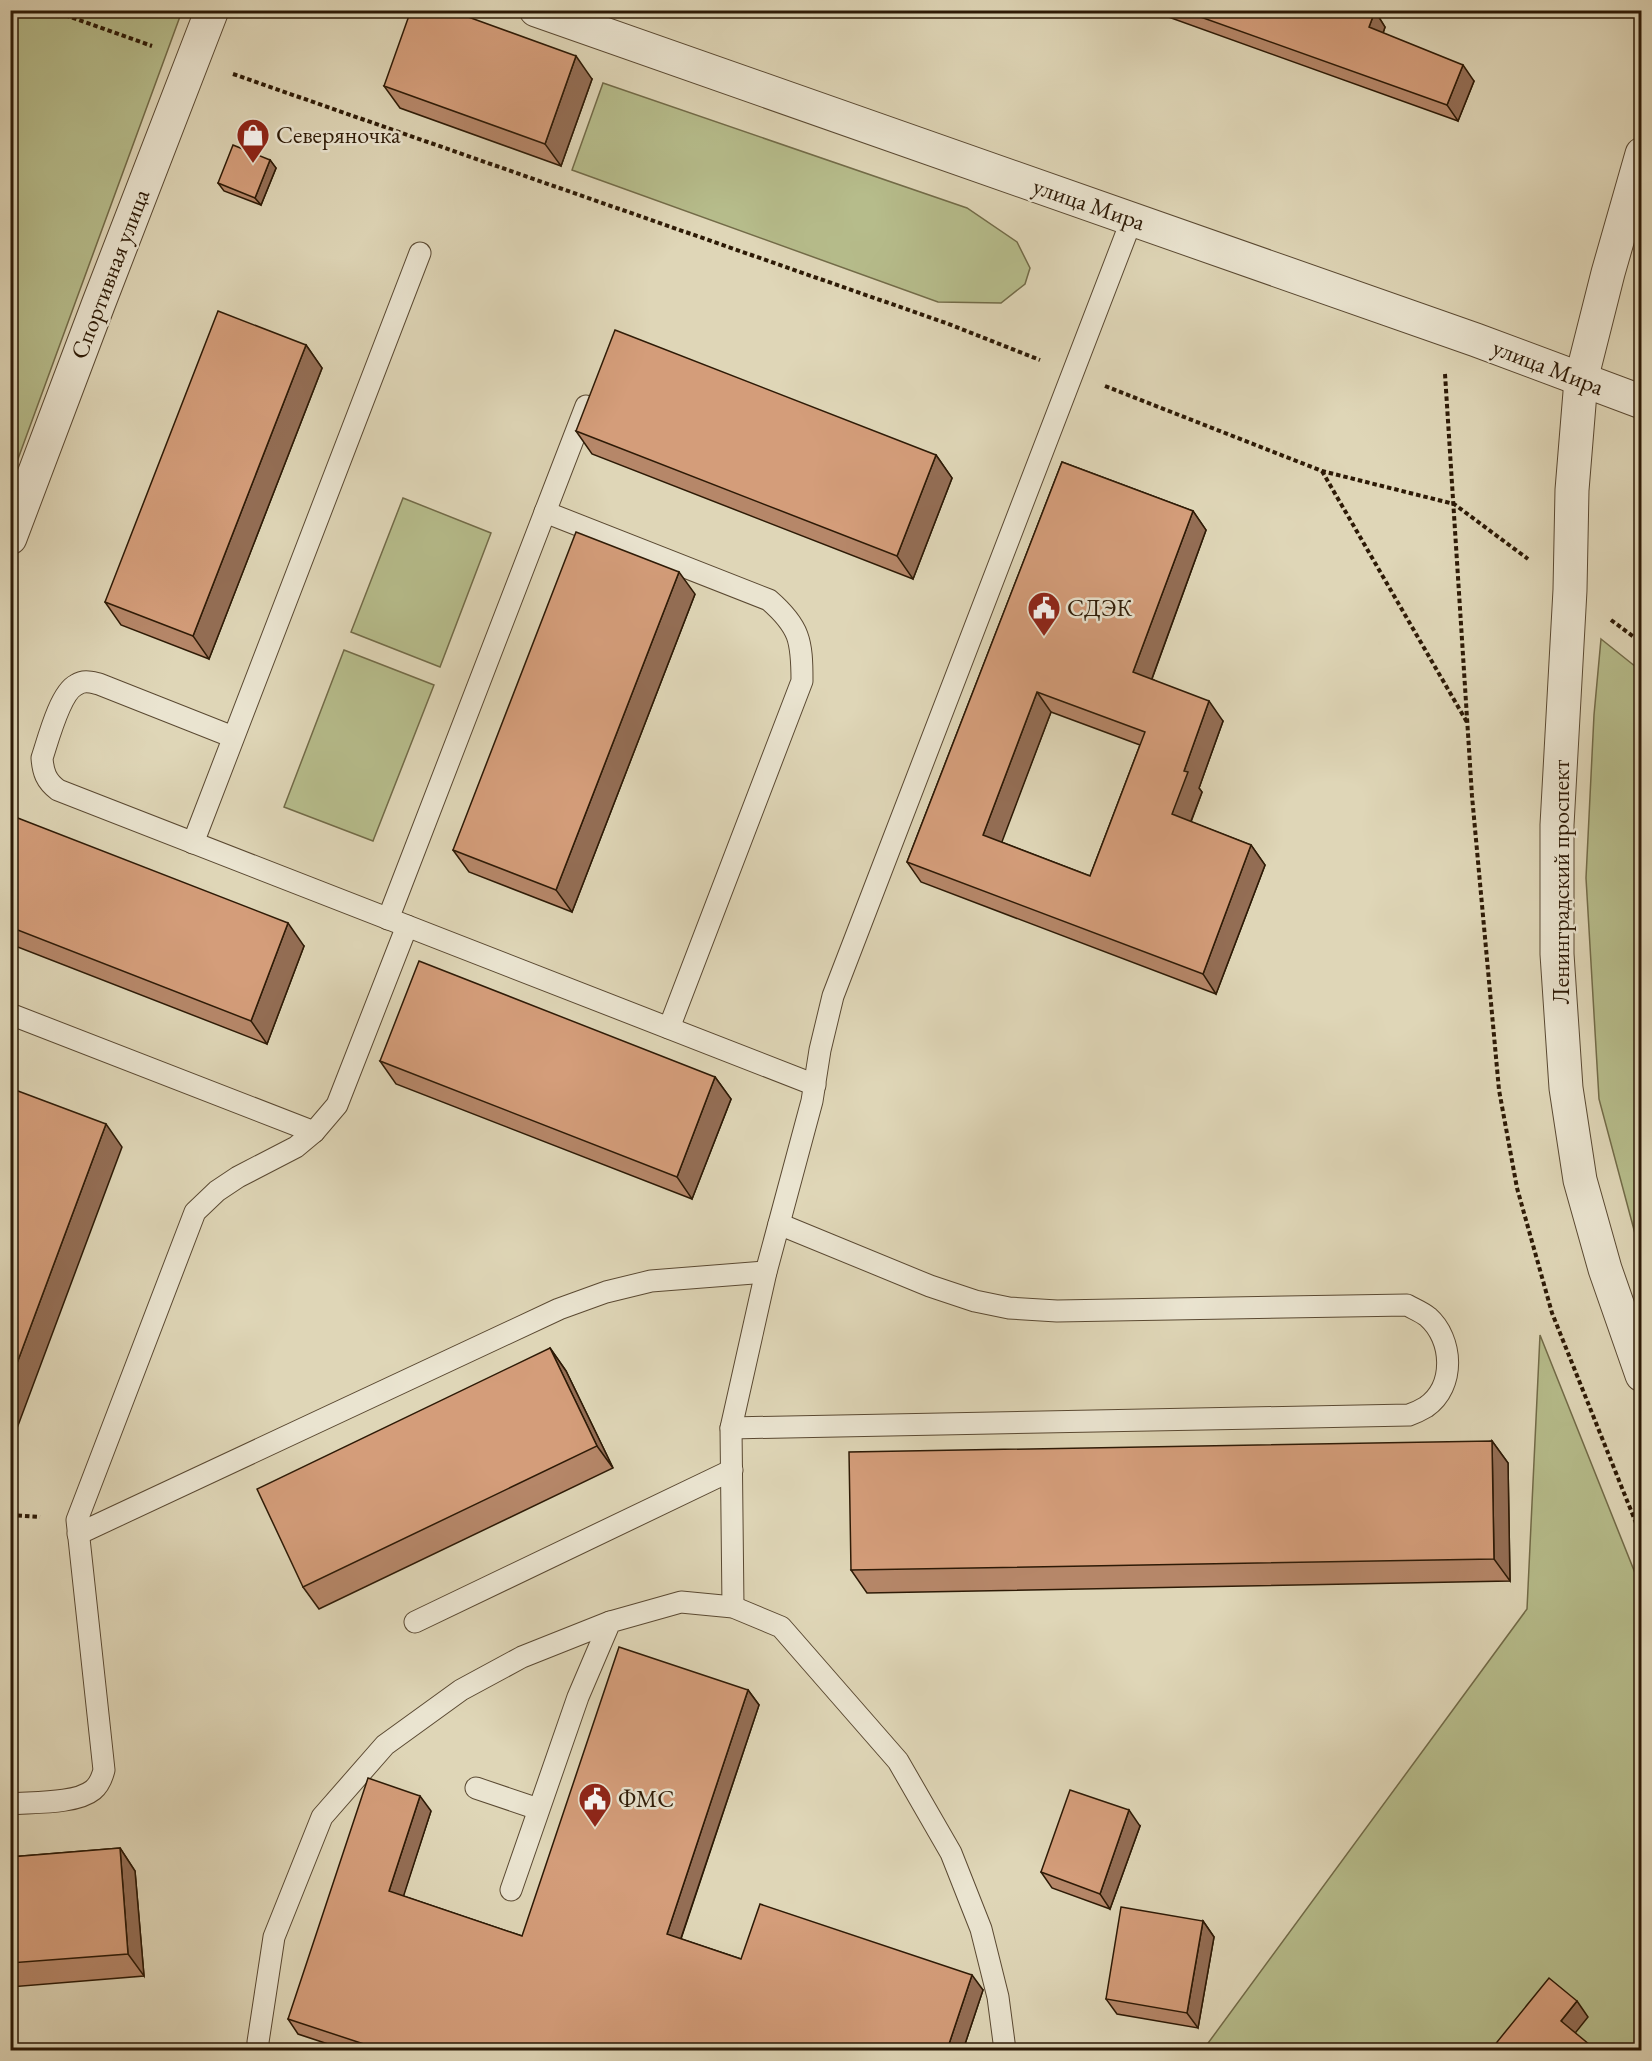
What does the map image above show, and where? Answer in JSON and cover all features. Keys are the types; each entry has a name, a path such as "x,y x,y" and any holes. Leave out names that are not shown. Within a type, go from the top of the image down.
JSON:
{"street":[{"name":"Спортивная улица","path":"13,524 212,10"},
{"name":"улица Мира","path":"536,10 1442,328 1641,402"},
{"name":"Ленинградский проспект","path":"1641,154 1581,380 1572,490 1570,590 1557,825 1558,965 1566,1088 1580,1180 1605,1269 1641,1375"}],"lane":[{"path":"733,1607 731,1428 766,1272 815,1085 825,1027 836,987 1132,219"},
{"path":"193,843 420,253"},
{"path":"10,1804 85,1796 101,1780 104,1770 77,1520 195,1212 217,1191 296,1147 314,1132 337,1105 397,923 545,512 594,386"},
{"path":"545,512 769,600 786,614 796,631 802,650 802,681 669,1028"},
{"path":"233,737 88,681 74,685 67,692 42,758 45,777 58,790 815,1085"},
{"path":"10,1014 314,1132"},
{"path":"731,1428 1409,1415 1428,1406 1440,1392 1446,1377 1449,1358 1441,1331 1426,1316 1407,1305 1057,1311 1009,1308 975,1301 930,1286 779,1224"},
{"path":"78,1534 559,1309 606,1292 651,1281 766,1272"},
{"path":"415,1622 732,1470"},
{"path":"258,2050 274,1937 322,1817 385,1745 460,1690 522,1657 610,1622 681,1602 733,1607 781,1628 898,1761 951,1853 981,1929 998,1997 1005,2050"},
{"path":"511,1890 578,1697 610,1622"},
{"path":"476,1788 538,1809"}],"path":[{"path":"51,10 945,323 1322,471 1454,504"},
{"path":"1442,328 1472,796 1499,1090 1517,1188 1552,1313 1641,1538"},
{"path":"1322,471 1468,725"}],"green space":[{"path":"10,11 182,11 11,478"},
{"path":"603,83 967,208 1017,242 1030,268 1025,284 1001,303 938,302 572,170"},
{"path":"403,498 491,533 440,667 351,632"},
{"path":"1601,639 1641,671 1641,1256 1599,1099 1586,878 1594,715"},
{"path":"344,650 434,685 373,841 284,807"},
{"path":"1540,1335 1641,1588 1641,2050 1203,2050 1527,1609"}],"building":[{"path":"411,10 449,10 576,56 545,144 384,86"},
{"path":"1181,10 1372,10 1375,11 1369,27 1463,65 1447,105"},
{"path":"233,145 270,160 255,198 218,183"},
{"path":"218,311 306,345 193,636 105,602"},
{"path":"615,330 936,455 897,556 576,431"},
{"path":"1062,462 1193,511 1133,672 1209,701 1184,771 1188,772 1172,814 1251,845 1203,974 907,862","holes":["1037,692 1145,732 1090,876 983,835"]},
{"path":"576,532 679,572 556,890 453,850"},
{"path":"10,815 288,923 251,1021 10,927"},
{"path":"419,961 715,1077 677,1177 380,1061"},
{"path":"10,1088 106,1124 10,1382"},
{"path":"550,1348 597,1446 303,1587 257,1489"},
{"path":"1492,1441 1494,1559 851,1570 849,1452"},
{"path":"619,1647 748,1690 667,1934 741,1959 760,1904 972,1975 947,2050 382,2050 288,2019 368,1778 420,1796 389,1891 522,1936"},
{"path":"1070,1790 1129,1810 1100,1894 1041,1872"},
{"path":"120,1848 128,1954 10,1963 10,1857"},
{"path":"1121,1907 1203,1921 1187,2013 1106,1999"},
{"path":"1549,1978 1577,2001 1561,2021 1590,2045 1585,2050 1497,2050 1493,2047"}],"place":[{"name":"Северяночка","path":"253,164"},
{"name":"СДЭК","path":"1044,637"},
{"name":"ФМС","path":"595,1828"}]}
